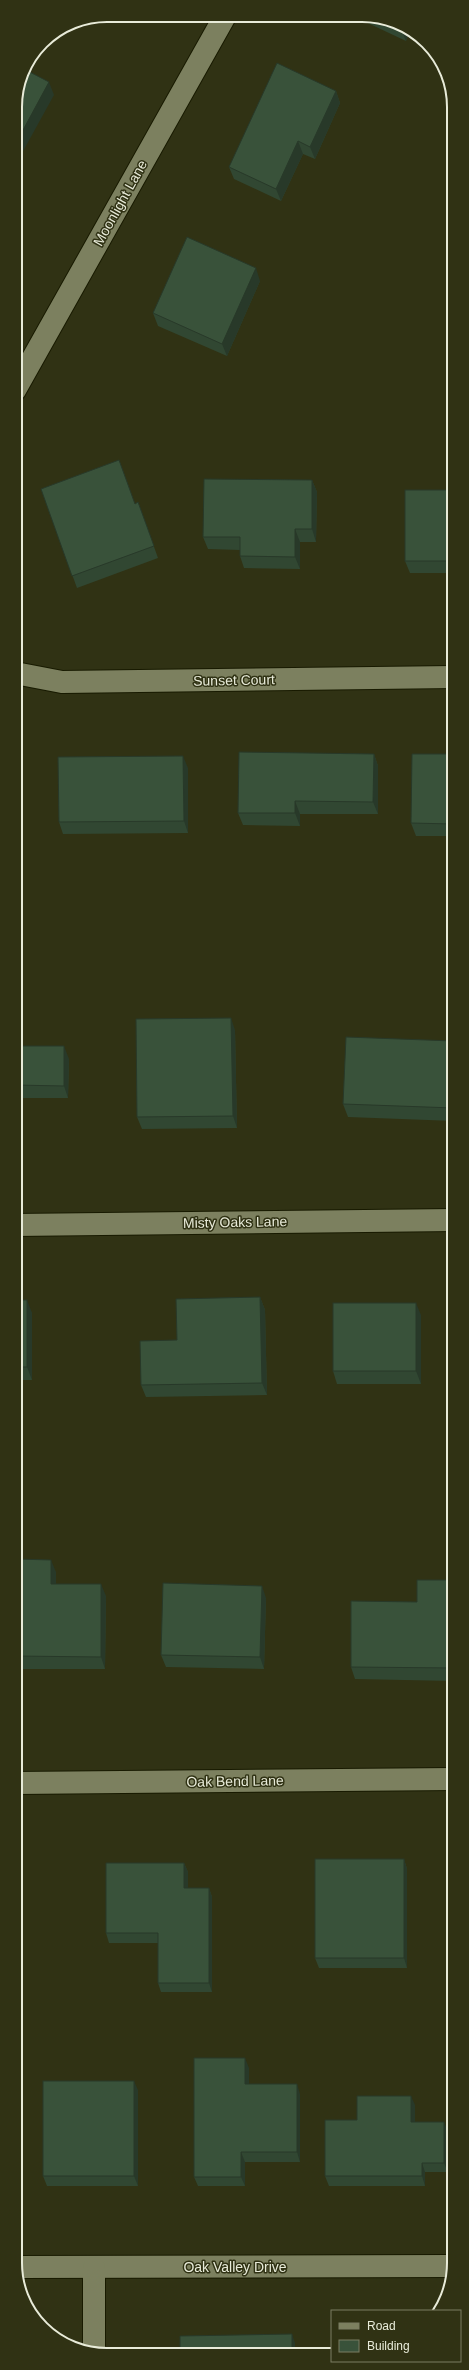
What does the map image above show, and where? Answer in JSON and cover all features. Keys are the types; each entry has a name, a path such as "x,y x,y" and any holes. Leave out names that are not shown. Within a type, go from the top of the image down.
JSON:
{"street":[{"name":"Moonlight Lane","path":"22,378 222,22"},
{"name":"Sunset Court","path":"22,674 62,682 447,677"},
{"name":"Misty Oaks Lane","path":"22,1224 447,1220"},
{"name":"Oak Bend Lane","path":"22,1783 447,1778"},
{"name":"Oak Valley Drive","path":"22,2267 447,2266"},
{"path":"94,2268 94,2347"}],"building":[{"path":"277,63 336,91 310,147 298,141 276,189 229,167"},
{"path":"30,72 49,82 22,132 22,101 25,85"},
{"path":"187,237 256,268 222,344 153,313"},
{"path":"119,460 135,504 138,502 154,546 72,576 41,489"},
{"path":"204,479 312,480 312,529 295,529 295,557 240,556 240,537 203,537"},
{"path":"405,490 447,490 447,561 405,561"},
{"path":"239,752 374,754 373,802 295,801 295,813 238,813"},
{"path":"412,754 447,754 447,824 411,823"},
{"path":"183,756 184,821 59,822 58,757"},
{"path":"231,1018 233,1116 137,1117 136,1019"},
{"path":"346,1037 447,1041 447,1108 343,1104"},
{"path":"22,1046 64,1046 64,1086 22,1085"},
{"path":"260,1297 262,1383 141,1385 140,1341 177,1340 176,1299"},
{"path":"22,1300 27,1300 27,1367 22,1367"},
{"path":"333,1303 416,1303 416,1371 333,1371"},
{"path":"22,1559 51,1560 51,1584 101,1584 101,1657 22,1656"},
{"path":"417,1580 447,1580 447,1668 351,1667 351,1601 417,1602"},
{"path":"163,1583 262,1586 260,1657 161,1655"},
{"path":"315,1859 404,1859 404,1958 315,1958"},
{"path":"106,1863 184,1863 184,1888 209,1888 209,1983 158,1983 158,1933 106,1933"},
{"path":"194,2058 245,2058 245,2084 297,2084 297,2152 241,2152 241,2177 194,2177"},
{"path":"43,2081 134,2081 134,2176 43,2176"},
{"path":"357,2096 411,2096 411,2122 444,2122 444,2163 422,2163 422,2176 325,2176 325,2120 357,2120"},
{"path":"292,2334 292,2348 180,2348 180,2336"}]}
